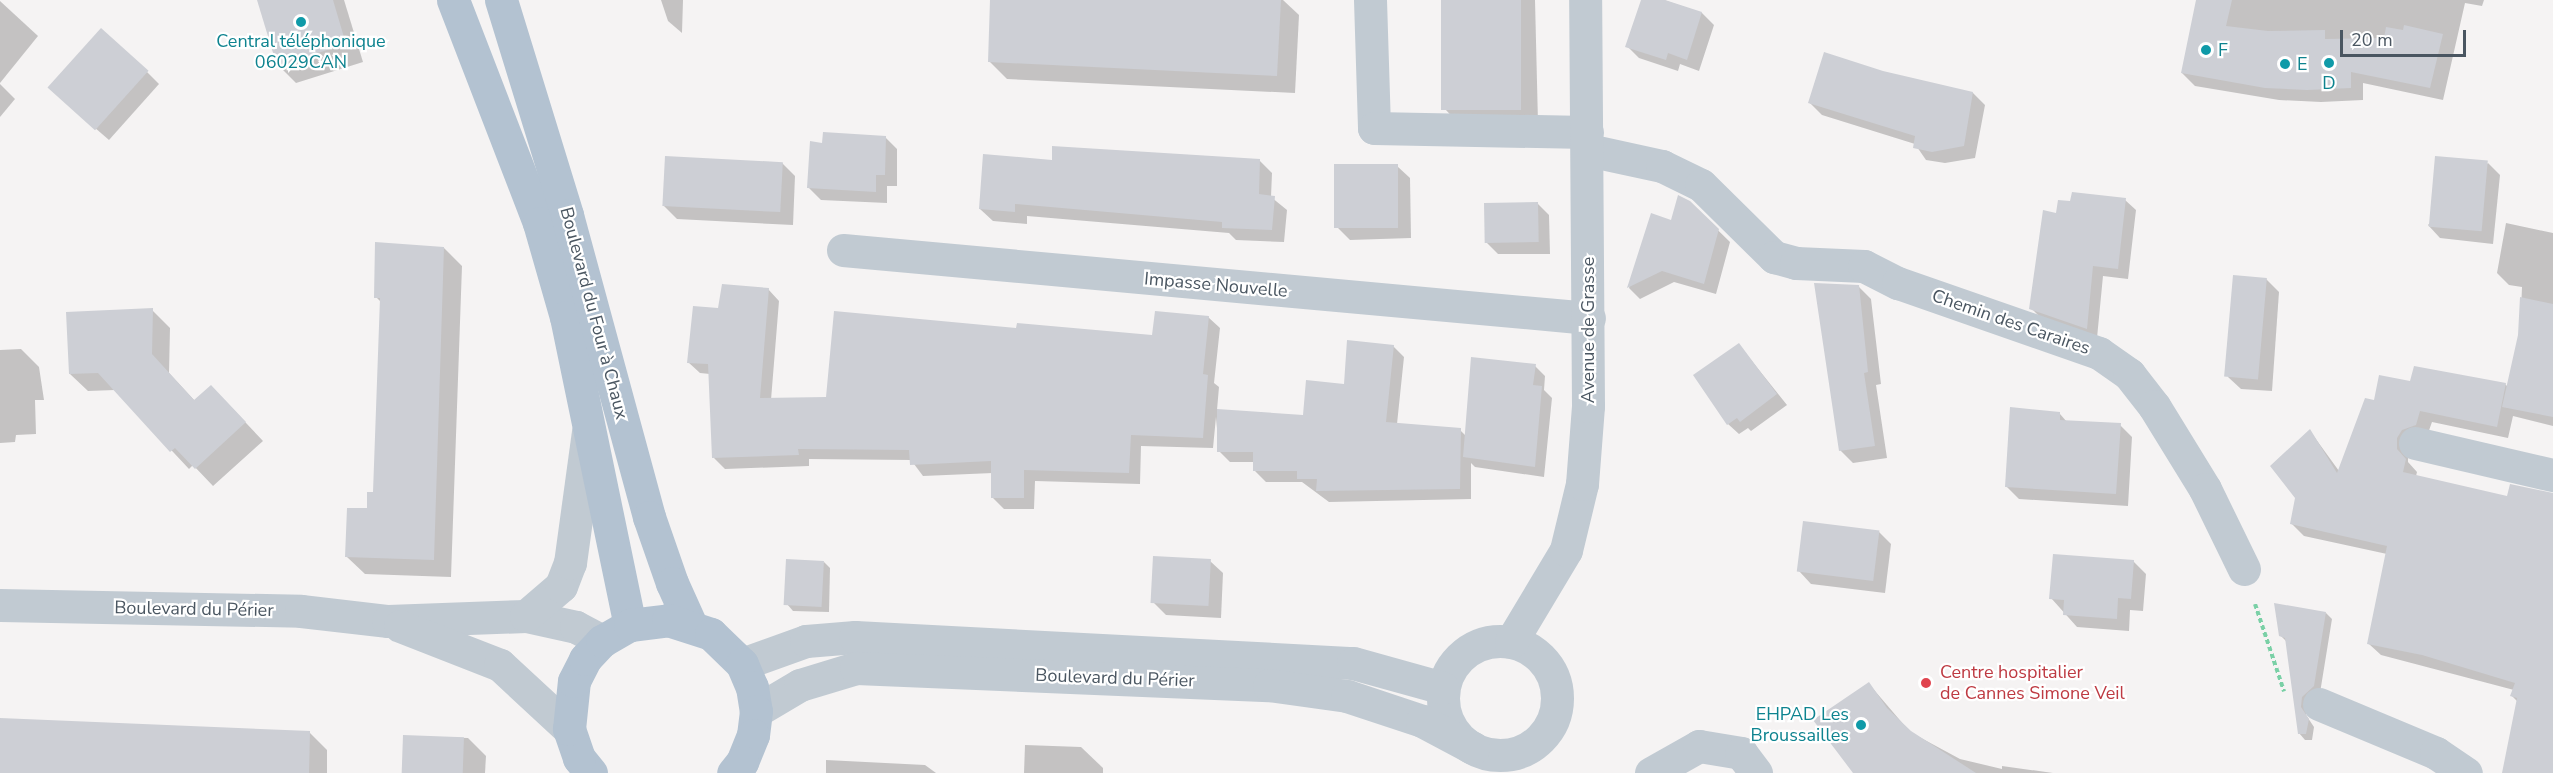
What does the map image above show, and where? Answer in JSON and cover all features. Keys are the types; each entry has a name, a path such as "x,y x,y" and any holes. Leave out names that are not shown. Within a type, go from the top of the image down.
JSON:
{"main road":[{"name":"Boulevard du Four à Chaux","path":"453,0 539,223 566,316 588,431 616,633"},
{"name":"Boulevard du Four à Chaux","path":"501,0 567,215 649,517 672,583 692,625"},
{"path":"591,773 579,758 569,729 574,681 585,659 616,633 668,620 692,625 711,634 742,664 752,687 756,711 753,735 742,762 733,773"}],"street":[{"name":"Chemin des Caraires","path":"1370,0 1374,128 1588,141 1662,166 1701,185 1774,257 1796,263 1864,266 1898,283 2099,353 2129,374 2154,406 2205,489 2244,569"},
{"name":"Avenue de Grasse","path":"1511,642 1566,550 1574,525 1582,484 1588,406 1588,141 1585,0"},
{"name":"Impasse Nouvelle","path":"843,250 1588,318"},
{"path":"526,616 561,586 570,562 588,431"},
{"path":"2415,443 2553,475"},
{"name":"Boulevard du Périer","path":"0,605 301,611 388,621"},
{"path":"388,621 526,616 616,633"},
{"path":"388,621 500,665 569,729"},
{"name":"Boulevard du Périer","path":"742,664 806,641 855,637 1353,663 1443,688"},
{"path":"1492,641 1511,642 1529,648 1543,660 1557,692 1550,727 1520,762 1473,748 1449,723 1443,688 1460,657 1475,647 1492,641"},
{"name":"Boulevard du Périer","path":"756,711 800,685 855,668 1269,685 1347,696 1422,721 1473,748"},
{"path":"2319,704 2436,753 2466,773"},
{"path":"1652,773 1699,746 1741,753 1756,773"}],"path":[{"path":"2244,569 2285,693 2319,704"}],"building":[{"name":"Central téléphonique 06029CAN","path":"257,0 333,0 346,44 277,66"},
{"path":"990,0 1281,0 1277,76 988,62"},
{"path":"1441,0 1521,0 1521,110 1441,110"},
{"path":"1641,0 1665,0 1702,12 1687,60 1668,53 1666,60 1625,47"},
{"path":"2196,0 2232,0 2226,26 2268,31 2325,30 2325,39 2384,38 2386,27 2403,30 2404,25 2443,34 2430,88 2351,72 2351,88 2307,90 2265,88 2181,73"},
{"path":"101,28 149,71 95,130 47,87"},
{"path":"1824,52 1883,71 1973,92 1964,146 1932,152 1913,148 1915,136 1808,103"},
{"path":"823,132 886,136 885,175 876,175 876,192 807,188 810,141 822,143"},
{"path":"1052,146 1260,159 1259,194 1275,196 1272,230 1222,228 1222,222 1015,204 1015,212 979,209 983,154 1052,160"},
{"path":"665,156 783,162 780,212 662,206"},
{"path":"2435,156 2488,161 2482,231 2429,227"},
{"path":"1334,164 1398,164 1398,228 1334,228"},
{"path":"2072,192 2126,198 2118,269 2093,266 2087,329 2029,309 2043,210 2056,213 2058,200 2070,201"},
{"path":"1678,195 1690,201 1719,229 1704,284 1662,271 1627,288 1651,213 1671,220"},
{"path":"1538,202 1539,242 1485,243 1484,203"},
{"path":"375,242 444,247 434,560 345,557 347,508 367,508 367,492 373,492 380,298 374,298"},
{"path":"2233,275 2267,278 2258,380 2224,377"},
{"path":"1814,283 1859,285 1868,372 1864,373 1875,446 1839,451"},
{"path":"722,284 769,288 760,398 826,397 834,311 1016,328 1017,323 1152,335 1155,311 1209,316 1203,374 1208,375 1203,438 1131,435 1129,473 1024,470 1024,498 991,498 991,461 910,465 909,450 798,449 799,455 712,458 708,364 687,363 693,306 718,308"},
{"path":"2520,297 2553,304 2553,417 2502,407 2518,335"},
{"path":"153,308 152,354 194,400 211,385 246,422 195,469 175,448 170,452 98,373 69,374 66,312"},
{"path":"1347,340 1394,345 1386,422 1461,428 1460,489 1316,491 1317,479 1297,479 1297,471 1253,471 1253,452 1217,452 1217,409 1303,415 1306,380 1344,384"},
{"path":"1739,343 1777,394 1740,422 1737,418 1727,425 1693,375"},
{"path":"1471,357 1536,364 1533,385 1542,386 1535,467 1463,457"},
{"path":"2414,366 2506,383 2497,427 2420,411 2416,425 2402,430 2397,438 2397,449 2406,459 2403,472 2507,496 2510,484 2553,493 2553,773 2502,773 2517,698 2510,696 2515,683 2422,655 2367,644 2387,546 2290,524 2295,498 2270,466 2310,429 2337,473 2365,398 2374,400 2379,375 2410,381"},
{"path":"2010,407 2060,412 2060,420 2121,423 2116,494 2005,487"},
{"path":"1803,521 1879,530 1873,581 1797,572"},
{"path":"2053,554 2134,560 2131,599 2118,598 2117,619 2063,615 2064,600 2049,599"},
{"path":"1153,556 1211,559 1208,606 1151,603"},
{"path":"786,559 824,561 822,607 784,605"},
{"path":"2274,603 2326,612 2314,686 2302,697 2301,707 2309,719 2306,734 2298,734 2285,638 2279,636"},
{"name":"EHPAD Les Broussailles","path":"1869,682 1887,708 1911,731 1976,773 1853,773 1813,720"},
{"path":"0,718 310,731 309,773 0,773"},
{"path":"403,735 464,737 463,773 402,773"}],"place":[{"name":"Central téléphonique 06029CAN","path":"301,22"},
{"name":"F","path":"2206,50"},
{"name":"D","path":"2329,63"},
{"name":"E","path":"2285,64"},
{"name":"Centre hospitalier de Cannes Simone Veil","path":"1926,683"},
{"name":"EHPAD Les Broussailles","path":"1861,725"}]}
